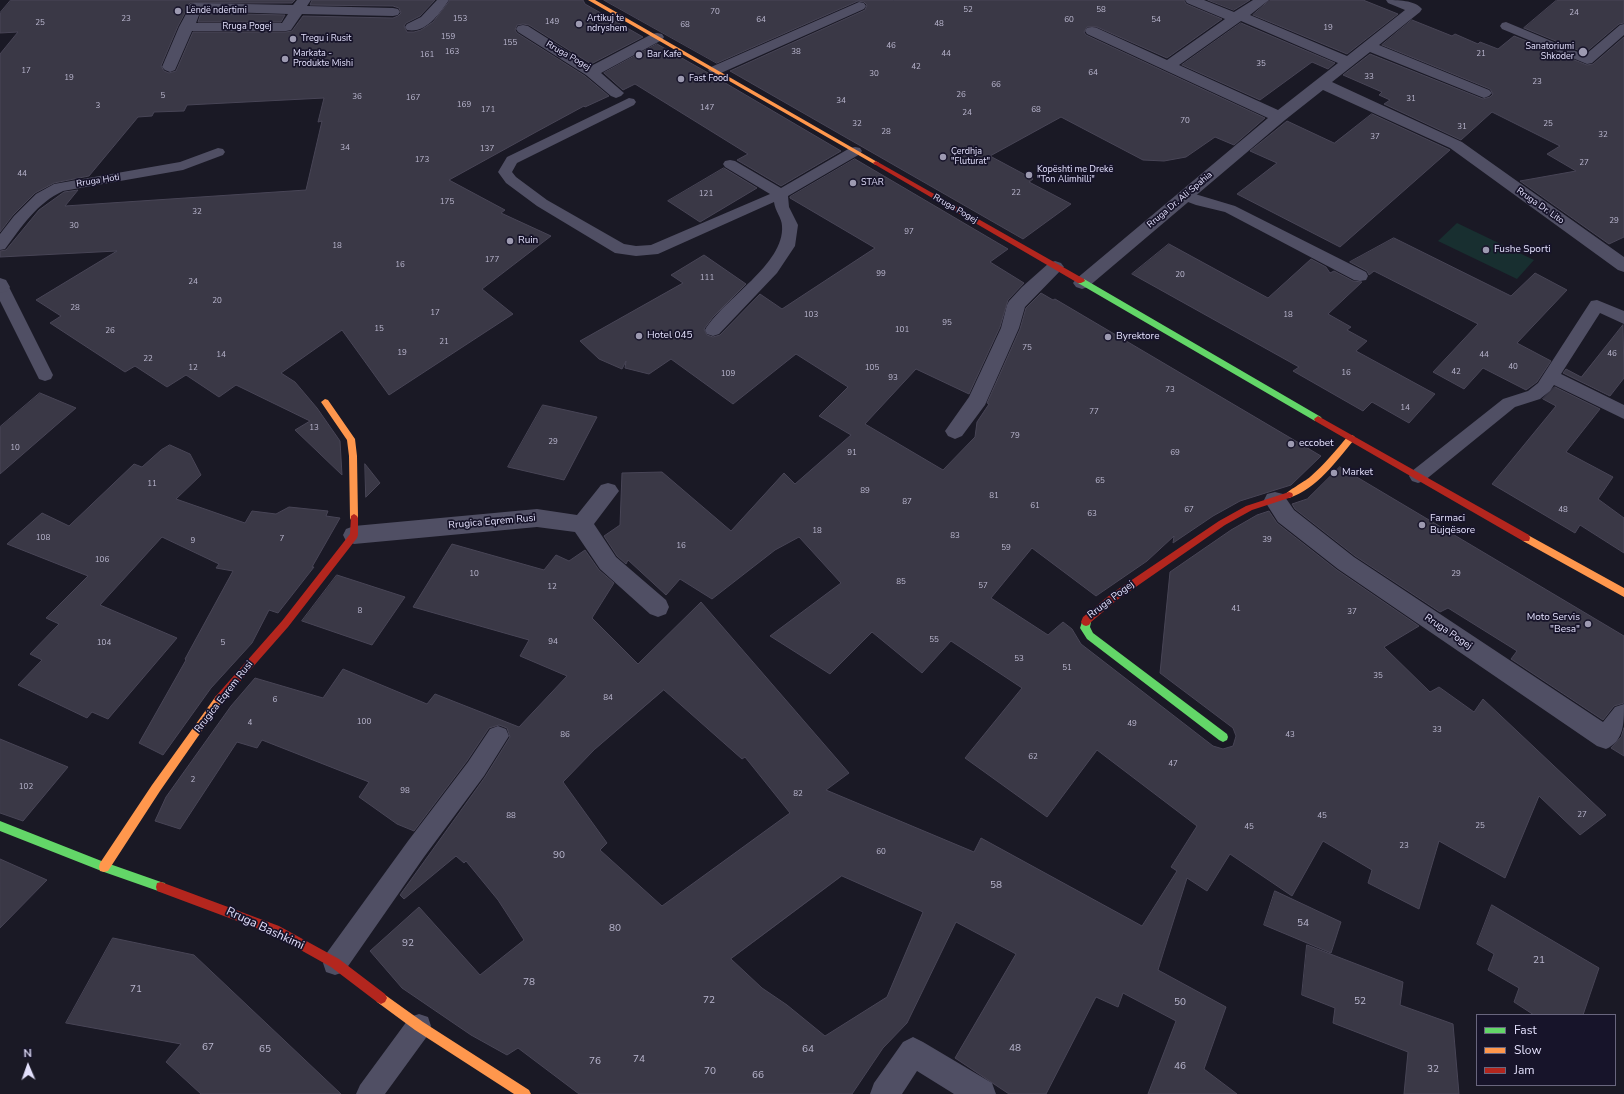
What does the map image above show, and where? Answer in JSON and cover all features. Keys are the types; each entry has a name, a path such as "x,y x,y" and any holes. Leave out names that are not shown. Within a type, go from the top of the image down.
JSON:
{"street":[{"name":"Rruga Pogej","path":"591,0 716,70 1351,438 1624,593"},
{"path":"1192,0 1348,62"},
{"path":"1168,66 1262,0"},
{"name":"Rruga Dr. Ali Spahia","path":"1082,283 1279,117 1415,9 1393,0"},
{"name":"Rruga Pogej","path":"170,67 196,4 301,5 393,12"},
{"name":"Rruga Pogej","path":"186,27 286,27 301,5"},
{"path":"716,70 859,6"},
{"name":"Rruga Pogej","path":"523,29 591,72 657,37"},
{"path":"1092,31 1279,117"},
{"path":"1368,46 1484,93"},
{"path":"591,72 616,93"},
{"name":"Rruga Dr. Lito","path":"1321,83 1456,145 1624,266"},
{"path":"955,431 978,400 1010,328 1016,305 1028,291 1055,267"},
{"path":"325,402 351,439 353,456 354,535"},
{"name":"Rruga Pogej","path":"1223,737 1090,636 1085,628 1086,620 1114,597 1222,523 1249,508 1299,492 1327,465 1351,438"},
{"path":"608,491 582,524 608,563 658,607"},
{"name":"Rruga Pogej","path":"1275,500 1286,516 1346,563 1606,738 1624,715"},
{"name":"Rrugica Eqrem Rusi","path":"104,867 156,788 221,697 285,624 354,535 537,518 582,524"},
{"name":"Rruga Bashkimi","path":"0,826 104,867 217,907 275,930 335,963 420,1026 525,1094"},
{"path":"885,1094 913,1052 981,1094"}],"lane":[{"path":"411,27 420,24 431,17 443,0"},
{"path":"1506,26 1587,60 1624,28"},
{"path":"629,102 512,160 506,172 511,180 542,203 620,249 636,251 653,250 781,194 855,151"},
{"name":"Rruga Hoti","path":"0,245 31,207 48,191 59,187 183,166 218,152"},
{"path":"730,164 781,194"},
{"path":"713,330 770,269 786,246 790,225 782,207 781,194"},
{"path":"1185,196 1201,202 1230,209 1360,276"},
{"path":"1,286 45,375"},
{"path":"1418,476 1509,403 1534,395 1544,387 1597,305 1624,318"},
{"path":"1551,376 1624,413"},
{"path":"335,963 416,849 476,769 498,736"},
{"path":"369,1094 420,1026"}],"green space":[{"name":"Fushe Sporti","path":"1457,223 1534,260 1517,279 1438,241"}],"building":[{"path":"11,0 295,0 292,3 190,3 187,6 188,10 178,26 161,66 164,71 169,73 176,71 193,32 286,32 292,31 303,16 393,18 401,13 399,8 393,6 310,5 312,0 435,0 420,16 406,23 404,26 407,32 414,32 421,30 433,22 450,0 583,0 585,4 643,37 591,64 529,25 517,25 515,30 517,33 585,76 609,96 585,107 584,106 449,180 505,210 501,213 551,236 482,289 513,314 389,395 342,330 281,373 295,382 317,408 340,441 342,475 295,430 310,421 236,385 219,397 186,375 167,387 135,366 125,372 50,323 61,316 36,300 117,251 0,257 0,251 6,250 39,210 64,192 78,190 65,206 306,190 322,121 318,122 324,98 187,105 184,111 154,112 152,116 138,117 89,176 54,183 35,193 13,215 0,232 0,54 18,32 0,33 0,13"},
{"path":"604,0 1184,0 1186,4 1222,19 1167,58 1097,27 1087,27 1084,32 1086,35 1265,118 1234,145 1215,137 1186,157 1164,161 1143,160 1061,117 990,156 1033,179 1029,182 1071,204 1023,239 730,71 865,10 867,5 864,2 858,1 717,63"},
{"path":"1208,0 1250,0 1234,10"},
{"path":"1270,0 1363,0 1398,14 1347,54 1253,15"},
{"path":"1557,0 1624,0 1624,23 1619,24 1585,53 1524,28"},
{"path":"199,13 285,15 281,22 198,22 200,16"},
{"path":"1412,20 1452,36 1455,34 1478,44 1480,42 1498,49 1514,36 1587,65 1593,64 1624,37 1624,237 1609,244 1520,181 1576,171 1547,154 1560,146 1492,112 1461,140 1384,104 1390,100 1379,95 1382,92 1343,75 1370,54 1483,99 1490,97 1493,94 1490,89 1382,45"},
{"path":"1241,23 1335,63 1328,69 1312,62 1260,100 1182,65"},
{"path":"657,44 841,151 781,186 737,160 748,154 635,84 623,90 604,73"},
{"path":"1372,114 1450,150 1340,247 1237,194 1277,163 1250,151 1287,121 1334,143"},
{"path":"855,159 1008,249 990,262 1024,283 1008,300 1000,327 969,394 916,369 865,424 943,470 975,437 977,422 989,404 987,403 1020,329 1026,308 1041,293 1053,300 1055,299 1321,456 1291,485 1240,501 1213,516 1173,543 1174,536 1147,561 1096,596 1032,548 991,598 1048,635 1063,622 1072,629 1081,644 1213,746 1223,749 1233,746 1236,736 1233,728 1160,673 1170,572 1231,530 1257,515 1269,511 1277,523 1337,570 1419,626 1384,647 1430,692 1439,687 1474,712 1483,699 1606,815 1580,835 1539,796 1505,878 1439,841 1419,909 1368,883 1372,870 1323,841 1292,896 1230,854 1207,891 1187,878 1158,970 1226,1007 1204,1069 1237,1094 1148,1094 1176,1021 1123,993 1118,1007 1096,997 1046,1094 1009,1094 955,1058 1016,954 956,922 907,1023 883,1048 852,1094 579,1094 518,1048 507,1055 471,1035 402,988 370,951 419,907 480,975 524,940 498,900 466,861 464,863 456,856 404,899 400,895 485,777 510,737 507,728 499,725 489,728 467,761 414,831 397,824 359,797 369,782 262,740 257,748 237,742 180,829 155,821 166,797 231,706 255,678 323,698 343,669 427,704 435,694 519,727 567,676 520,656 529,640 413,607 452,544 544,570 556,555 569,561 585,550 599,570 614,583 592,618 638,664 701,602 849,773 826,790 974,852 981,838 1142,926 1177,871 1171,867 1197,826 1097,750 1047,817 965,758 1022,688 951,641 922,673 872,632 830,674 770,636 841,583 799,537 775,550 712,599 680,579 666,595 628,560 626,564 617,556 604,536 620,525 622,473 662,472 731,531 784,473 795,484 851,435 819,416 848,387 796,354 733,404 671,359 649,374 625,368 626,361 622,369 599,359 580,341 683,283 671,275 704,255 746,284 713,317 704,329 707,335 713,337 720,335 760,294 782,309 875,248 790,197","holes":["664,690 742,759 745,757 790,813 662,906 600,850 607,843 563,782 594,750","842,876 923,912 887,997 825,1036 787,1005 762,988 731,959"]},
{"path":"724,168 757,188 700,222 668,201"},
{"path":"1394,238 1511,296 1535,273 1567,290 1517,343 1551,361 1537,382 1526,390 1483,368 1464,389 1433,372 1478,324 1374,271 1369,275 1367,271 1350,262"},
{"path":"1169,244 1268,298 1311,259 1326,267 1330,273 1334,271 1353,281 1362,282 1328,314 1351,327 1347,330 1367,341 1356,351 1435,394 1409,423 1372,402 1363,411 1293,371 1299,367 1132,274"},
{"path":"1623,325 1624,378 1610,396 1563,373 1566,369 1581,377"},
{"path":"1555,387 1600,409 1566,452 1613,477 1598,499 1624,518 1624,553 1580,525 1575,533 1492,484 1556,406 1543,399"},
{"path":"40,393 76,408 0,474 0,427"},
{"path":"543,405 597,417 564,480 508,467"},
{"path":"170,445 190,454 201,475 176,499 245,523 252,511 276,514 289,507 328,511 326,516 340,518 312,567 314,567 278,613 269,610 252,643 211,688 163,755 139,743 186,660 185,659 233,571 216,568 219,564 162,537 100,605 177,638 108,719 92,712 87,718 18,685 42,660 30,654 59,624 46,618 88,576 7,544 42,513 69,526 134,464 142,467 161,450"},
{"path":"365,464 380,483 366,497"},
{"path":"1340,467 1624,636 1624,703 1614,706 1603,720 1511,659 1517,651 1448,608 1440,612 1355,556 1295,509 1292,504 1307,499"},
{"path":"337,575 405,597 372,645 302,621"},
{"path":"1624,728 1624,756 1611,748 1621,737"},
{"path":"0,739 68,767 23,821 0,813"},
{"path":"0,859 47,880 0,928"},
{"path":"1275,891 1341,922 1331,953 1264,925"},
{"path":"1492,905 1599,968 1583,1014 1532,1014 1514,1002 1519,988 1488,970 1494,954 1477,944"},
{"path":"113,938 194,955 341,1094 201,1094 166,1062 181,1044 66,1023"},
{"path":"1307,945 1403,982 1400,1005 1453,1024 1459,1094 1404,1094 1408,1052 1333,1023 1335,1008 1302,995"}],"traffic: fast":[{"path":"1081,281 1318,419"},
{"path":"1086,622 1085,628 1090,636 1223,737"},
{"path":"0,826 104,867 161,887"}],"traffic: slow":[{"path":"591,0 876,163"},
{"path":"325,402 351,439 353,456 354,518"},
{"path":"1289,495 1306,486 1331,462 1351,438"},
{"path":"1526,538 1624,593"},
{"path":"104,867 156,788 219,699"},
{"path":"381,998 419,1026 525,1094"}],"traffic: jam":[{"path":"876,163 1081,281"},
{"path":"1318,419 1526,538"},
{"path":"1086,622 1086,620 1114,597 1222,523 1249,508 1289,495"},
{"path":"219,699 285,624 354,535 354,518"},
{"path":"161,887 275,930 335,963 381,998"}],"place":[{"name":"Lëndë ndërtimi","path":"178,11"},
{"name":"Artikuj te ndryshem","path":"579,24"},
{"name":"Tregu i Rusit","path":"293,39"},
{"name":"Sanatoriumi Shkoder","path":"1583,52"},
{"name":"Bar Kafe","path":"639,55"},
{"name":"Markata - Produkte Mishi","path":"285,59"},
{"name":"Fast Food","path":"681,79"},
{"name":"Çerdhja \"Fluturat\"","path":"943,157"},
{"name":"Kopështi me Drekë \"Ton Alimhilli\"","path":"1029,175"},
{"name":"STAR","path":"853,183"},
{"name":"Ruin","path":"510,241"},
{"name":"Fushe Sporti","path":"1486,250"},
{"name":"Hotel 045","path":"639,336"},
{"name":"Byrektore","path":"1108,337"},
{"name":"eccobet","path":"1291,444"},
{"name":"Market","path":"1334,473"},
{"name":"Farmaci Bujqësore","path":"1422,525"},
{"name":"Moto Servis \"Besa\"","path":"1588,624"}]}
